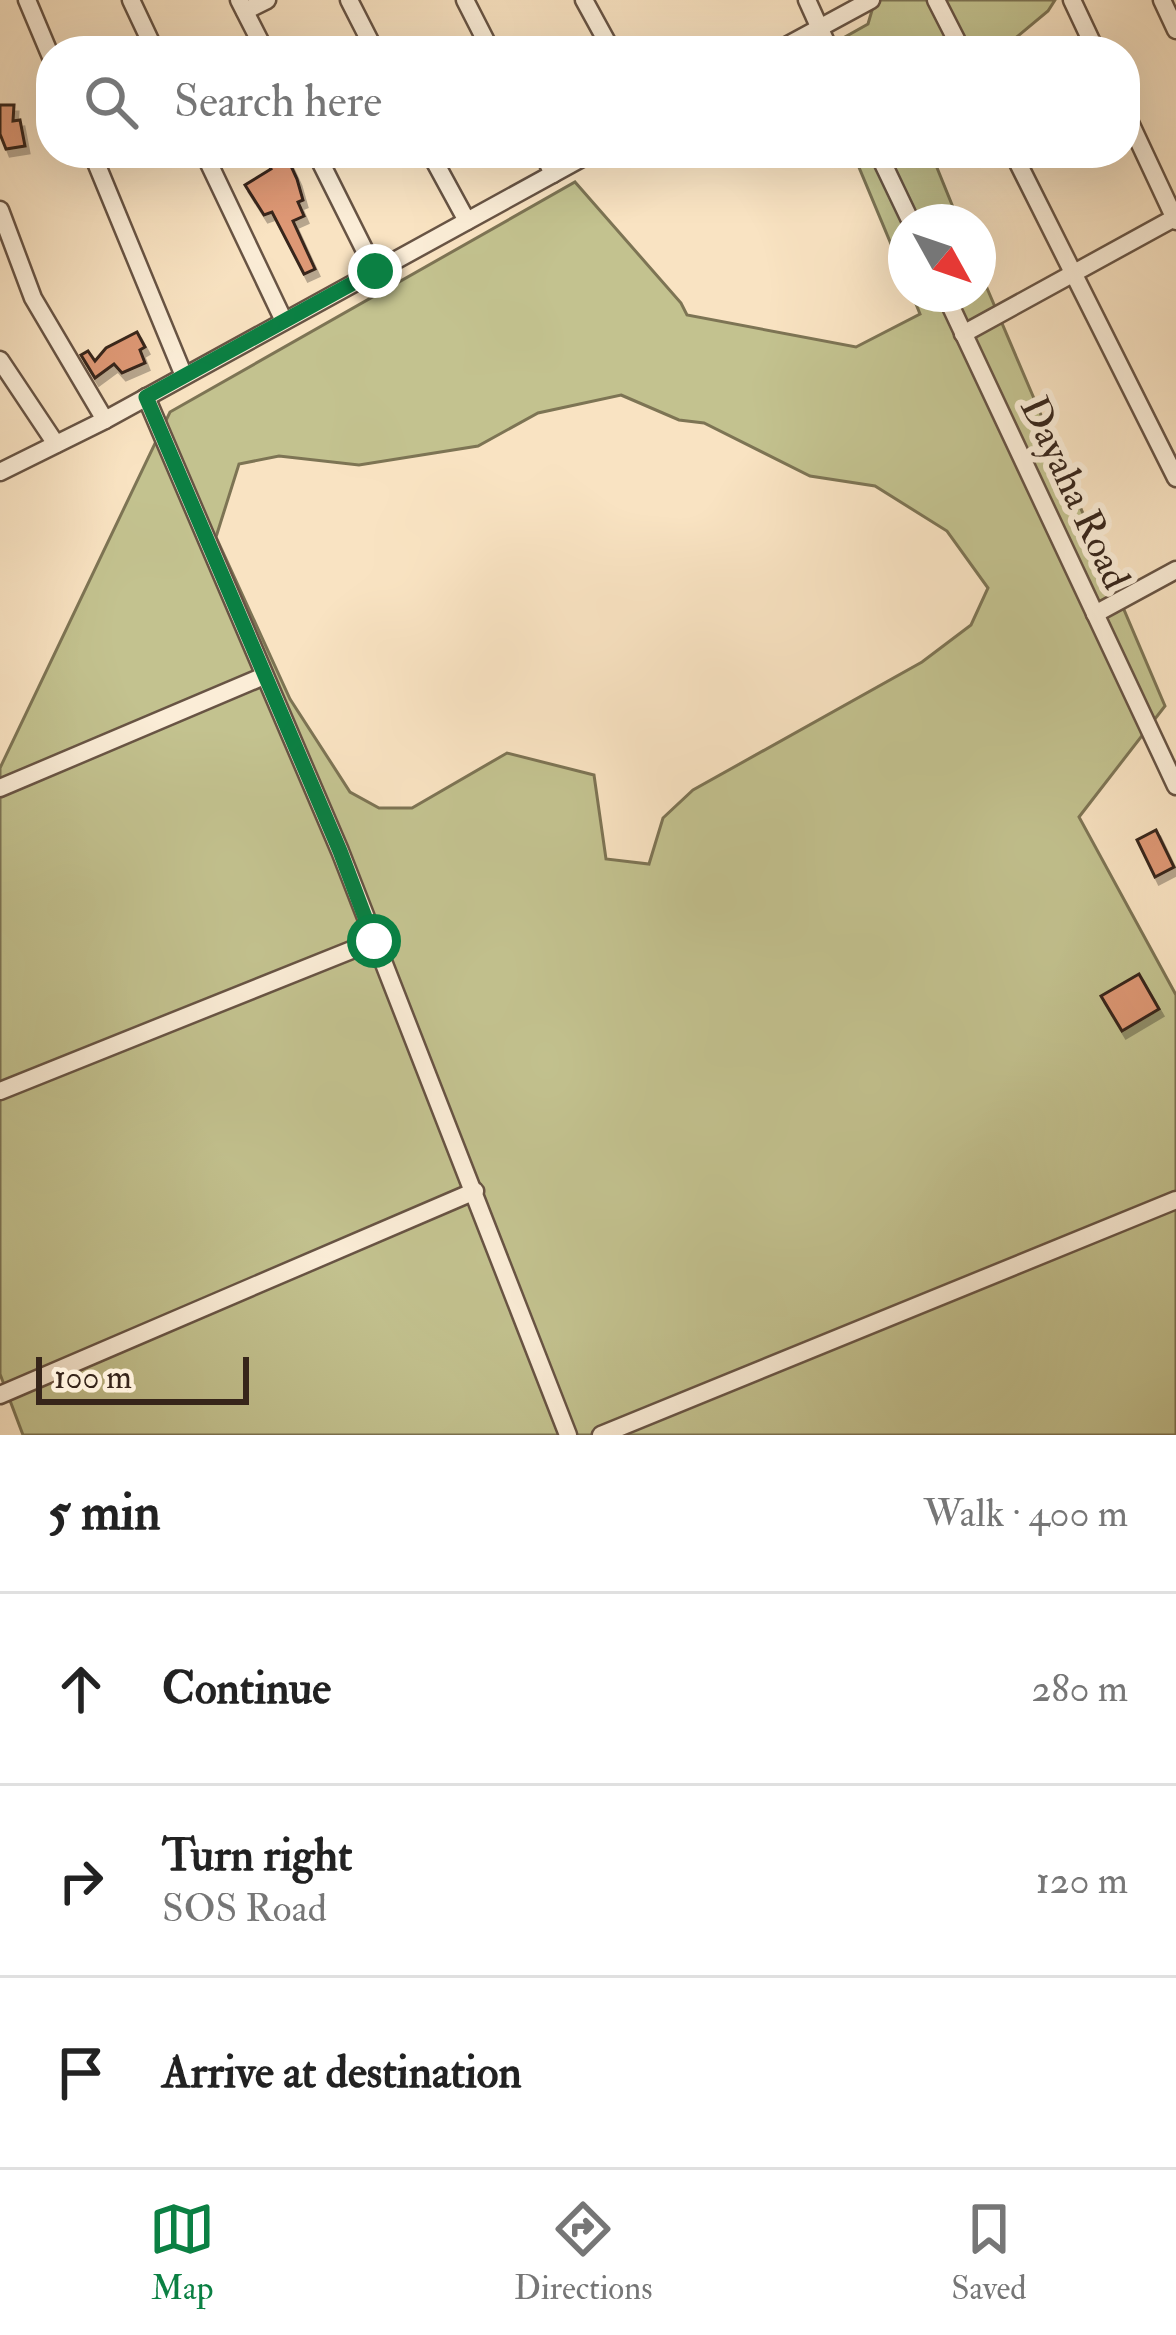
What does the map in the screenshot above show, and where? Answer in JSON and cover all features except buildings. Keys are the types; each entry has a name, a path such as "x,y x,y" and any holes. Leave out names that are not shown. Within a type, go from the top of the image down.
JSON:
{"street":[{"path":"27,0 42,36"},
{"path":"131,0 148,36"},
{"path":"257,36 242,6 267,0"},
{"path":"349,0 367,36"},
{"path":"465,0 483,36"},
{"path":"584,0 604,36"},
{"path":"807,0 823,36"},
{"path":"804,36 871,0"},
{"path":"936,0 954,36"},
{"path":"1072,0 1089,36"},
{"path":"1162,0 1176,30"},
{"path":"964,334 1176,219 1140,143"},
{"path":"98,168 184,376"},
{"path":"211,168 284,321"},
{"path":"324,168 375,271"},
{"path":"438,168 466,221"},
{"path":"550,168 553,174"},
{"path":"0,472 105,420 564,168"},
{"path":"885,168 902,204"},
{"path":"1021,168 1176,478"},
{"path":"0,209 33,298 105,420"},
{"name":"Dayaha Road","path":"954,312 1176,786"},
{"path":"0,360 56,444"},
{"path":"146,397 340,851 568,1435"},
{"path":"1095,614 1176,570"},
{"path":"0,788 264,676"},
{"path":"0,1091 374,941"},
{"path":"0,1395 475,1191"},
{"path":"601,1435 1176,1200"}],"shaded area":[{"path":"875,0 1055,0 1018,36 847,36 868,24"},
{"path":"859,168 937,168 952,204 888,204 888,237"},
{"path":"575,182 687,315 856,347 919,312 996,309 1165,706 1079,817 1176,995 1176,1435 23,1435 0,1374 0,768 170,412","holes":["621,395 679,420 704,423 810,476 875,486 947,531 988,588 971,625 922,662 693,790 663,818 649,864 606,859 594,775 507,753 412,808 379,808 350,792 290,699 216,537 239,464 279,456 359,465 478,446 538,413"]}],"route":[{"path":"374,941 146,397 375,271"}]}
